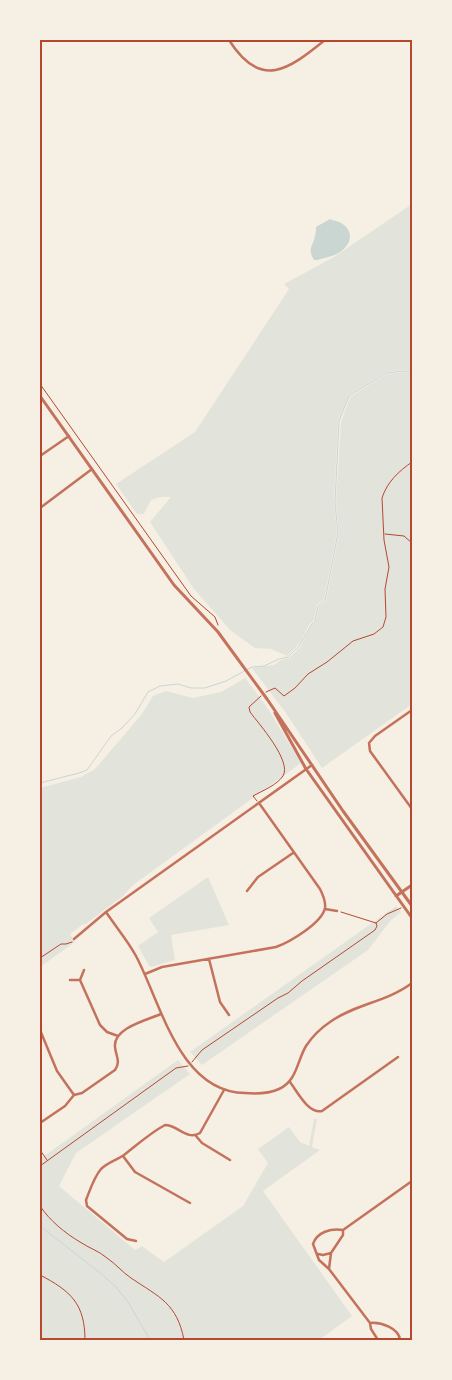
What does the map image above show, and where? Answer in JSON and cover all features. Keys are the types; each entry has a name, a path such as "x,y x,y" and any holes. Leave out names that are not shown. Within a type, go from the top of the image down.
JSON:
{"street":[{"path":"229,40 243,58 253,66 264,70 274,70 286,68 297,62 325,40"},
{"path":"40,396 174,584 218,632 267,699 412,906"},
{"path":"40,456 69,436"},
{"path":"40,508 92,469"},
{"path":"267,699 306,769 412,918"},
{"path":"412,710 374,736 369,743 370,751 412,808"},
{"path":"74,939 106,912 312,765"},
{"path":"144,974 162,967 276,947 286,943 320,920 325,908 320,889 259,803"},
{"path":"247,891 258,877 294,852"},
{"path":"396,896 412,884"},
{"path":"325,908 337,911"},
{"path":"106,912 136,955 173,1041 191,1064 209,1081 224,1090 237,1093 268,1093 279,1089 290,1082 306,1046 315,1034 328,1023 342,1013 390,996 412,983"},
{"path":"209,959 220,1002 229,1015"},
{"path":"84,970 80,980 100,1025 107,1032 118,1036"},
{"path":"70,980 80,980"},
{"path":"40,1123 65,1106 74,1095 82,1093 115,1070 119,1060 115,1042 123,1031 161,1014"},
{"path":"40,1030 57,1071 74,1095"},
{"path":"290,1082 311,1109 317,1112 322,1111 398,1056"},
{"path":"136,1241 126,1239 87,1206 86,1200 102,1168 114,1159 123,1156 165,1125 170,1125 189,1136 196,1136 200,1133 224,1090"},
{"path":"196,1136 202,1144 230,1160"},
{"path":"123,1156 135,1172 190,1203"},
{"path":"378,1340 371,1329 370,1323 316,1254 313,1244 317,1236 332,1230 343,1230 412,1180"},
{"path":"329,1269 331,1253 343,1235 343,1230"},
{"path":"316,1254 331,1253"},
{"path":"370,1323 375,1322 396,1330 399,1333 400,1340"}],"path":[{"path":"40,384 191,596 215,617 222,631"},
{"path":"259,803 253,796 282,777 285,768 281,756 250,712 249,707 269,689 274,688 284,696 308,674 327,662 346,646 363,636 374,634 383,627 386,618 385,589 389,567 382,506 384,492 397,474 412,462"},
{"path":"385,534 404,536 412,543"},
{"path":"40,1166 176,1068 186,1067 191,1064 202,1050 288,993 302,981 375,930 376,923 387,914 403,906"},
{"path":"337,911 376,923"},
{"path":"40,958 61,944 66,944 74,939"},
{"path":"40,1150 47,1160"},
{"path":"40,1206 56,1224 69,1234 108,1258 125,1274 161,1298 174,1312 181,1326 184,1340"},
{"path":"40,1275 66,1291 77,1302 85,1327 84,1340"}],"shaded area":[{"path":"412,204 412,372 403,370 386,372 349,395 338,421 334,502 337,533 324,599 317,605 314,620 309,625 300,643 287,656 271,649 255,648 230,630 194,589 150,522 171,497 160,497 151,500 144,514 137,514 116,484 195,432 289,289 284,284 334,257"},
{"path":"330,219 340,222 345,226 350,234 349,242 337,254 314,260 311,250 316,227"},
{"path":"403,372 412,374 412,704 322,768 286,713 252,668 274,665 281,660 289,658 301,646 311,626 316,621 319,606 326,601 339,533 336,503 341,422 350,397 386,374"},
{"path":"245,678 267,707 301,763 133,885 123,896 70,934 75,942 40,967 40,788 81,777 95,769 142,714 153,696 166,691 193,698 221,692"},
{"path":"208,877 229,925 171,935 175,960 149,966 138,946 158,932 149,918"},
{"path":"396,906 401,912 391,920 368,950 202,1065 190,1052"},
{"path":"178,1060 190,1074 76,1153 59,1186 135,1250 142,1246 164,1262 243,1206 268,1163 258,1149 289,1127 300,1142 309,1146 314,1119 317,1119 312,1147 320,1150 263,1191 352,1316 319,1340 40,1340 40,1159"}],"waterway":[{"path":"40,783 87,770 111,736 122,728 135,714 148,692 160,686 178,684 191,688 205,688 226,681 252,667 264,666 288,657 300,645 315,621 318,606 325,600 338,533 335,503 339,421 349,396 386,373 403,371 412,373"},
{"path":"40,1226 115,1286 128,1302 150,1340"}]}
